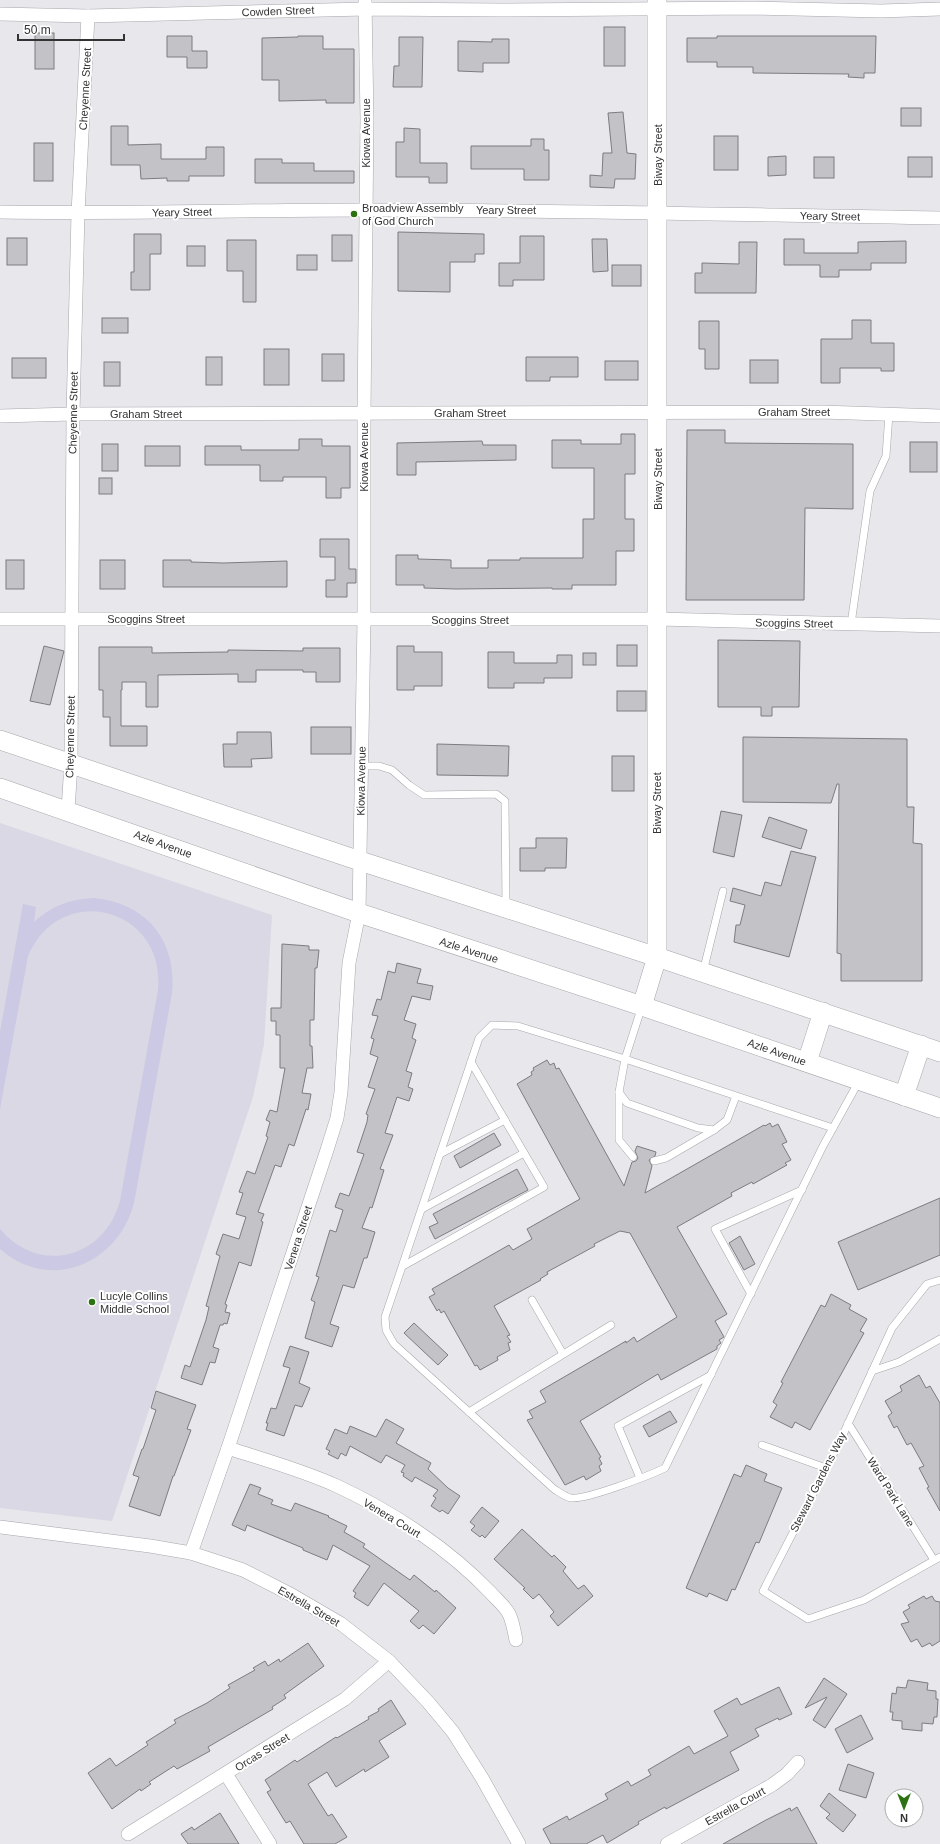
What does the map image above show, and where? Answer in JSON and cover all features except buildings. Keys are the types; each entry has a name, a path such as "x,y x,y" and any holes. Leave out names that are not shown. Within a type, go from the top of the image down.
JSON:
{"main road":[{"name":"Biway Street","path":"642,1006 657,957 657,4"},
{"path":"0,740 360,862 657,957 940,1052"},
{"name":"Azle Avenue","path":"0,788 68,810 359,914 642,1006 940,1108"},
{"path":"807,1062 823,1012"},
{"path":"904,1096 920,1046"}],"street":[{"name":"Cowden Street","path":"0,14 88,16 365,4 501,10 657,4 881,11 940,9"},
{"name":"Kiowa Avenue","path":"359,914 364,620 365,4"},
{"name":"Cheyenne Street","path":"68,810 71,764 73,414 78,213 88,16"},
{"name":"Yeary Street","path":"0,212 78,213 535,210 940,218"},
{"name":"Graham Street","path":"0,416 73,414 822,412 940,416"},
{"name":"Scoggins Street","path":"0,619 658,619 940,626"},
{"name":"Venera Street","path":"191,1553 228,1448 337,1118 341,1092 349,963 359,914"},
{"name":"Venera Court","path":"228,1448 293,1469 336,1486 379,1508 435,1545 480,1582 500,1602 513,1622 516,1640"},
{"name":"Estrella Street","path":"0,1527 150,1546 191,1553 243,1570 292,1595 340,1623 389,1662 428,1702 453,1732 482,1778 519,1844"},
{"name":"Orcas Street","path":"128,1834 346,1699 389,1662"},
{"name":"Estrella Court","path":"667,1844 772,1786 787,1774 798,1762"},
{"path":"226,1774 270,1844"}],"lane":[{"path":"851,624 870,491 886,456 889,414"},
{"path":"361,766 379,766 392,770 409,785 424,795 496,794 505,801 506,909"},
{"path":"702,972 723,892"},
{"path":"633,1157 619,1140 619,1092 624,1059 642,1006"},
{"path":"833,1128 624,1059 518,1026 492,1025 479,1038 385,1317 386,1330 394,1344 468,1412 554,1489 570,1498 587,1495 640,1478 665,1468 833,1128 859,1081"},
{"path":"402,1266 544,1187 471,1062"},
{"path":"619,1092 627,1103 698,1128 714,1130"},
{"path":"654,1161 666,1158 714,1130 727,1120 736,1096"},
{"path":"440,1154 505,1120"},
{"path":"422,1209 524,1153"},
{"path":"751,1294 715,1230 802,1190"},
{"name":"Steward Gardens Way","path":"937,1559 864,1600 808,1619 763,1591 826,1468 892,1328 927,1284 940,1280"},
{"path":"532,1300 563,1354"},
{"path":"468,1412 611,1325"},
{"path":"872,1371 899,1362 940,1339"},
{"path":"640,1478 618,1426 712,1375"},
{"name":"Ward Park Lane","path":"848,1423 937,1559"},
{"path":"762,1445 826,1468"}],"shaded area":[{"name":"Lucyle Collins Middle School","path":"0,823 272,915 264,1044 253,1097 112,1521 0,1508"},
{"path":"94,898 112,901 129,908 143,916 154,928 163,941 169,956 172,974 172,993 134,1203 126,1224 113,1242 98,1256 80,1265 60,1270 40,1269 19,1262 0,1249 0,1229 16,1244 33,1252 51,1256 69,1254 86,1247 100,1236 112,1220 120,1201 158,990 156,962 146,939 129,923 108,913 85,911 63,918 43,932 28,956 0,1109 0,1032 23,904 36,907 34,922 40,916 61,904"}],"place":[{"name":"Broadview Assembly of God Church","path":"354,214"},
{"name":"Lucyle Collins Middle School","path":"92,1302"}]}
